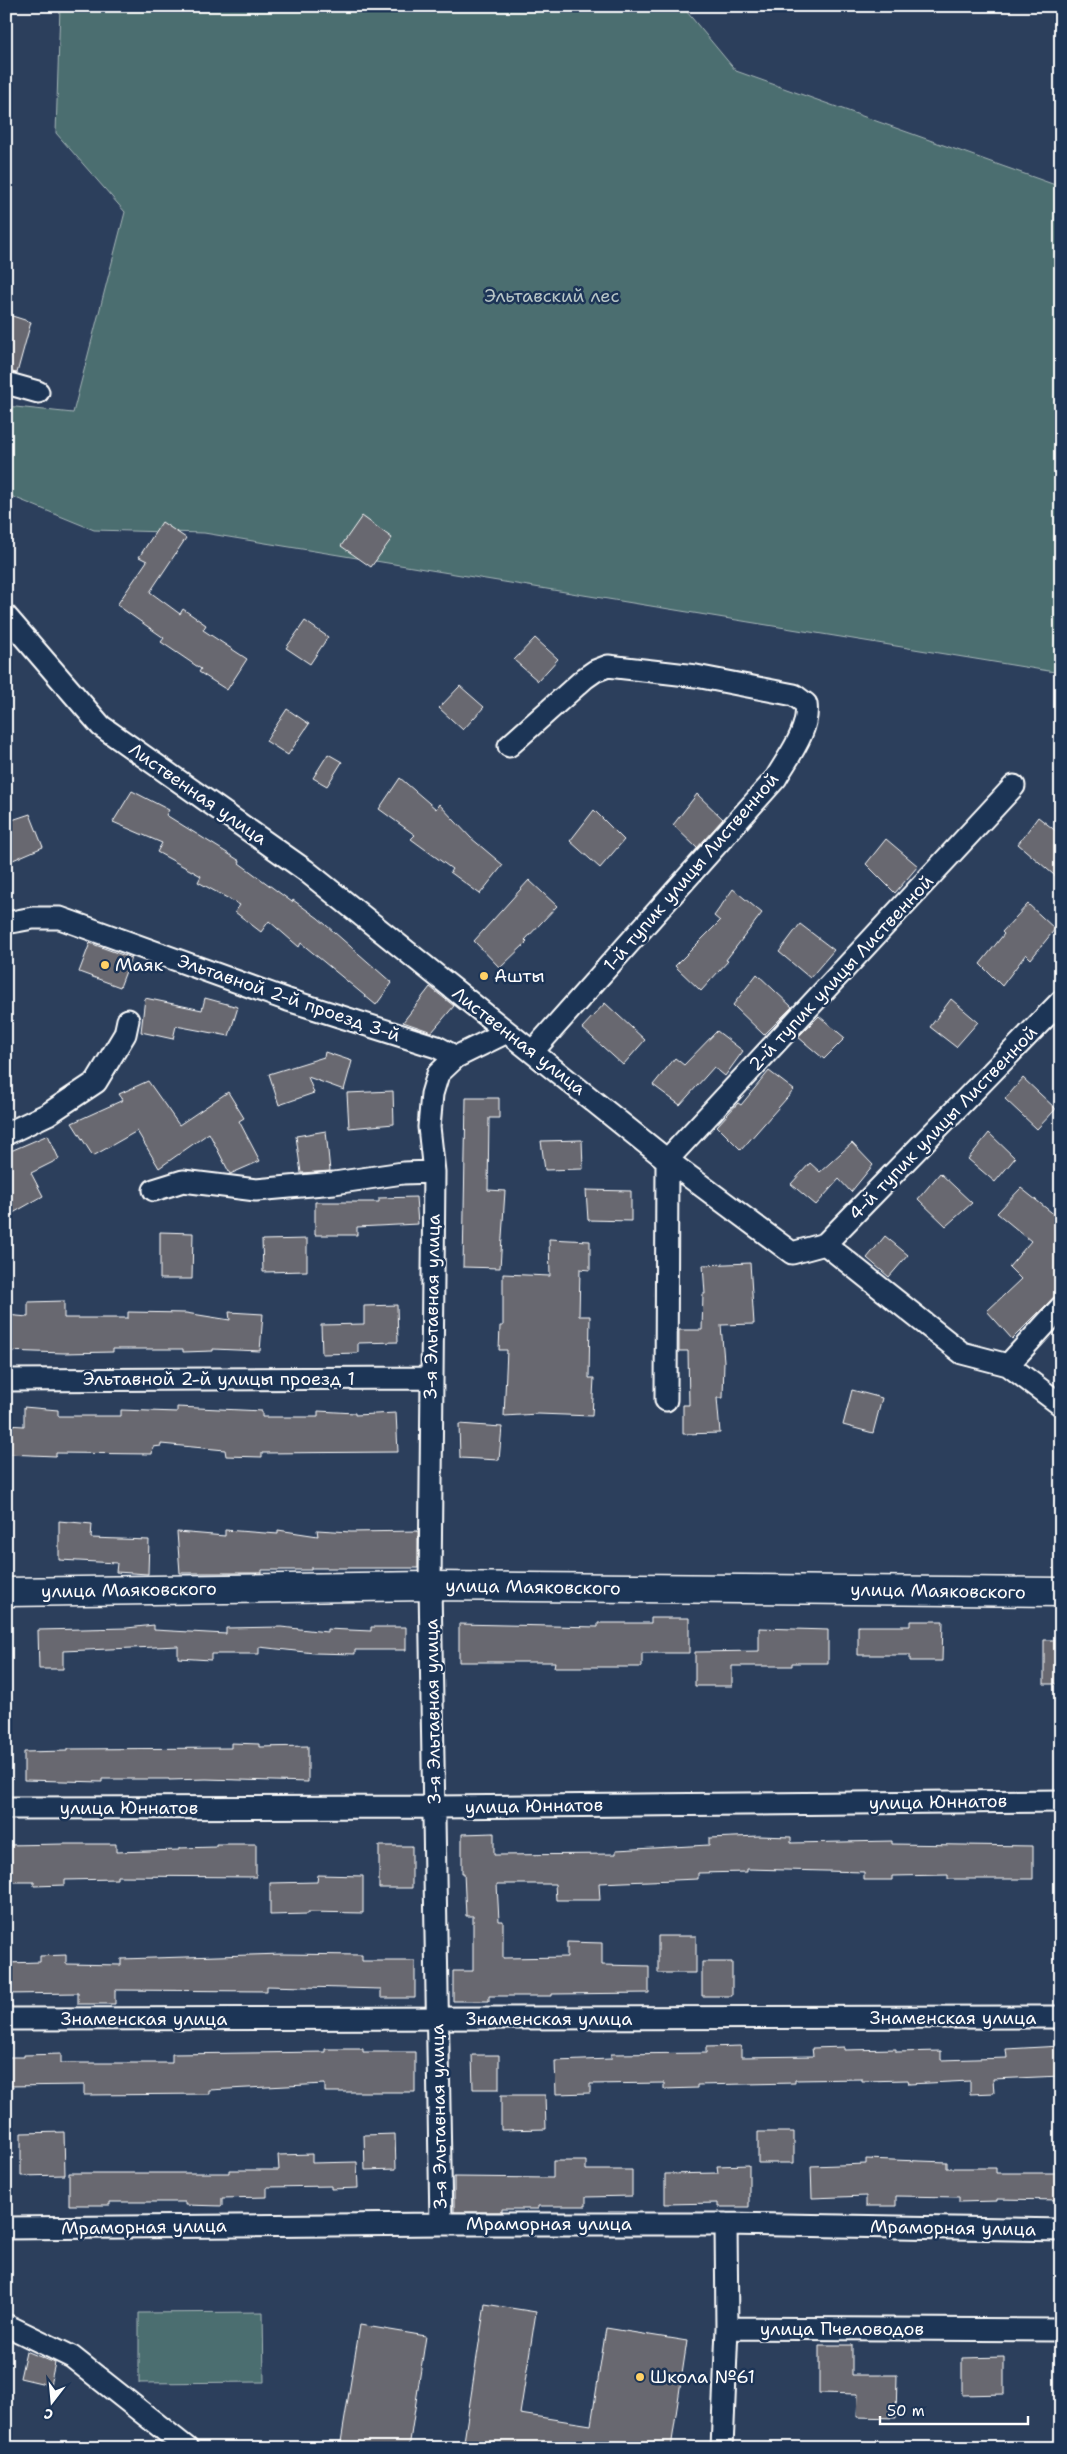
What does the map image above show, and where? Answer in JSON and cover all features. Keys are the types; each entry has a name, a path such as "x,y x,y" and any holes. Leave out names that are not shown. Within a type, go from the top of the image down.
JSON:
{"street":[{"path":"6,383 38,392"},
{"name":"Лиственная улица","path":"6,616 101,726 305,870 667,1160 792,1253 825,1244"},
{"name":"1-й тупик улицы Лиственной","path":"509,746 585,678 595,671 608,666 696,676 794,695 806,704 808,715 776,778 533,1051"},
{"name":"2-й тупик улицы Лиственной","path":"667,1160 1014,786"},
{"name":"Эльтавной 2-й проезд 3-й","path":"6,923 33,918 60,918 288,1000 437,1047 456,1057"},
{"name":"4-й тупик улицы Лиственной","path":"825,1244 1061,1001"},
{"path":"6,1134 48,1114 96,1082 125,1034 128,1020"},
{"name":"3-я Эльтавная улица","path":"441,2224 430,1586 434,1172 429,1127 432,1094 438,1074 456,1057 507,1032"},
{"path":"666,1400 667,1160"},
{"path":"154,1190 183,1182 256,1190 334,1183 403,1173 434,1172"},
{"path":"825,1244 962,1353 1008,1365 1061,1405"},
{"path":"1008,1365 1061,1307"},
{"name":"Эльтавной 2-й улицы проезд 1","path":"6,1380 431,1378"},
{"name":"улица Маяковского","path":"6,1592 430,1586 1061,1592"},
{"name":"улица Юннатов","path":"6,1808 435,1807 1061,1801"},
{"name":"Знаменская улица","path":"6,2019 1061,2017"},
{"name":"Мраморная улица","path":"6,2228 441,2224 726,2224 1061,2230"},
{"path":"722,2448 727,2328 726,2224"},
{"path":"6,2325 72,2357 187,2448"},
{"name":"улица Пчеловодов","path":"727,2328 1061,2330"}],"green space":[{"name":"Эльтавский лес","path":"60,6 682,6 736,71 1061,187 1061,673 204,533 94,530 6,494 6,406 73,413 125,212 56,133"},
{"path":"263,2312 264,2382 139,2383 139,2313"}],"building":[{"path":"6,314 31,322 17,373 6,371"},
{"path":"362,516 392,538 371,567 341,546"},
{"path":"162,522 186,538 150,592 180,614 183,609 206,625 203,630 247,659 227,690 199,672 201,669 161,642 164,638 117,605 147,561 139,557"},
{"path":"305,621 328,637 310,664 286,648"},
{"path":"535,638 558,659 538,681 514,660"},
{"path":"460,686 484,707 463,730 439,708"},
{"path":"287,709 309,724 288,755 266,741"},
{"path":"328,754 342,762 327,786 313,778"},
{"path":"400,778 436,809 439,804 471,838 503,865 480,894 450,872 452,869 411,839 415,835 379,809"},
{"path":"132,791 169,810 166,815 240,861 239,863 292,902 293,900 318,918 392,983 376,1005 301,943 299,947 269,921 261,932 235,912 240,905 198,882 201,876 157,852 162,843 113,822"},
{"path":"697,794 723,819 697,848 673,825"},
{"path":"594,810 624,840 600,868 570,841"},
{"path":"30,814 43,847 6,863 6,822"},
{"path":"1038,817 1061,835 1061,881 1018,844"},
{"path":"886,839 918,866 895,893 866,864"},
{"path":"529,880 557,906 525,940 527,942 500,968 474,941"},
{"path":"733,889 762,913 726,960 728,961 701,991 675,966 720,921 714,916"},
{"path":"1028,904 1055,929 1031,959 1026,954 1002,986 980,964 1004,934 1002,932"},
{"path":"800,924 834,950 810,978 779,952"},
{"name":"Маяк","path":"90,943 131,958 120,987 79,972"},
{"path":"757,974 792,1007 764,1035 733,1005"},
{"path":"430,987 454,1006 432,1032 403,1022"},
{"path":"145,998 202,1010 205,998 238,1007 229,1036 176,1026 173,1039 141,1032"},
{"path":"951,999 978,1022 956,1047 930,1027"},
{"path":"605,1003 645,1040 623,1065 582,1028"},
{"path":"819,1016 845,1038 824,1059 798,1037"},
{"path":"717,1031 743,1051 725,1076 714,1067 680,1105 653,1085 675,1058 684,1065"},
{"path":"325,1052 352,1061 344,1090 308,1077 314,1093 279,1105 269,1074 324,1057"},
{"path":"769,1071 794,1090 741,1150 717,1126 738,1103 741,1105"},
{"path":"1023,1078 1056,1109 1037,1129 1005,1099"},
{"path":"148,1081 179,1125 228,1092 244,1118 239,1121 260,1161 230,1174 209,1133 159,1168 137,1131 93,1156 72,1123 123,1100 119,1094"},
{"path":"393,1091 394,1124 349,1128 347,1093"},
{"path":"466,1098 499,1098 499,1118 489,1118 488,1190 505,1191 500,1268 463,1267"},
{"path":"326,1131 330,1171 301,1173 296,1136"},
{"path":"989,1133 1015,1158 995,1182 968,1159"},
{"path":"48,1135 59,1159 31,1173 43,1196 6,1217 6,1153"},
{"path":"582,1140 583,1169 545,1170 541,1141"},
{"path":"852,1143 873,1165 851,1192 839,1179 816,1205 791,1184 810,1163 820,1172"},
{"path":"940,1173 972,1203 946,1226 918,1199"},
{"path":"1021,1188 1061,1220 1061,1295 1052,1299 1012,1339 987,1311 1021,1279 1009,1267 1031,1241 997,1213"},
{"path":"586,1190 631,1191 631,1221 588,1220"},
{"path":"416,1197 418,1224 357,1227 357,1235 315,1235 315,1202 379,1202 379,1198"},
{"path":"160,1232 193,1233 192,1279 160,1279"},
{"path":"885,1236 908,1255 889,1277 867,1258"},
{"path":"307,1239 307,1271 263,1272 262,1240"},
{"path":"549,1239 590,1241 590,1270 580,1269 579,1316 590,1316 589,1378 594,1378 592,1416 538,1414 504,1416 507,1350 499,1350 500,1326 503,1326 503,1274 550,1276"},
{"path":"750,1263 754,1324 721,1325 724,1361 723,1398 717,1398 720,1433 683,1434 683,1405 689,1405 688,1351 679,1351 679,1330 702,1330 703,1294 705,1294 703,1265"},
{"path":"64,1301 64,1318 128,1318 128,1312 186,1313 230,1320 229,1312 263,1314 260,1351 213,1349 213,1351 183,1352 183,1349 113,1349 113,1352 64,1353 6,1351 6,1315 28,1317 28,1302"},
{"path":"397,1305 398,1342 358,1343 358,1353 322,1354 321,1325 364,1324 364,1306"},
{"path":"852,1390 882,1398 873,1433 843,1425"},
{"path":"24,1407 58,1410 58,1416 121,1416 121,1410 177,1412 177,1407 262,1411 262,1417 318,1417 318,1411 355,1413 355,1415 396,1413 398,1452 262,1453 262,1457 226,1456 225,1450 161,1444 161,1446 153,1447 152,1454 56,1453 56,1456 6,1454 6,1425 24,1426"},
{"path":"459,1424 502,1427 499,1460 460,1458"},
{"path":"59,1521 92,1524 91,1538 149,1540 148,1574 116,1572 117,1563 59,1560"},
{"path":"225,1530 278,1534 278,1530 318,1536 317,1530 351,1532 418,1531 418,1568 311,1568 311,1570 262,1570 262,1573 180,1573 177,1532 225,1536"},
{"path":"651,1618 689,1618 689,1653 642,1653 642,1667 554,1667 555,1662 459,1662 459,1624 598,1627 598,1623 651,1623"},
{"path":"910,1621 943,1621 942,1661 910,1661 910,1655 858,1655 858,1626 910,1626"},
{"path":"154,1625 154,1630 226,1634 226,1628 281,1627 327,1632 327,1629 371,1631 371,1627 406,1627 406,1650 355,1650 355,1654 314,1653 259,1647 259,1654 211,1654 211,1660 178,1658 178,1646 63,1651 63,1669 39,1669 38,1630 127,1628"},
{"path":"759,1628 828,1630 828,1663 792,1663 792,1666 732,1666 732,1686 695,1686 695,1652 759,1651"},
{"path":"1044,1640 1061,1640 1061,1684 1044,1684"},
{"path":"231,1743 259,1744 259,1747 308,1746 308,1782 206,1779 102,1779 102,1782 24,1780 24,1752 67,1751 67,1749 231,1748"},
{"path":"494,1833 494,1855 616,1854 616,1850 709,1845 709,1838 759,1836 791,1837 791,1843 892,1841 892,1844 1033,1846 1033,1879 948,1879 948,1875 892,1876 892,1880 864,1880 864,1872 747,1869 747,1872 698,1873 698,1879 599,1883 600,1900 556,1900 555,1884 497,1884 499,1921 503,1921 503,1958 567,1957 567,1942 602,1943 602,1965 649,1966 649,1993 489,1996 489,2001 453,2001 453,1971 473,1971 473,1916 466,1916 464,1873 462,1873 462,1834"},
{"path":"116,1844 116,1852 179,1850 179,1848 216,1847 216,1844 256,1844 256,1877 117,1876 117,1879 65,1880 65,1885 34,1886 34,1882 6,1882 6,1845"},
{"path":"379,1846 412,1846 412,1888 379,1888"},
{"path":"318,1875 363,1876 363,1913 308,1912 308,1914 270,1915 270,1883 317,1882"},
{"path":"658,1936 696,1936 696,1973 658,1973"},
{"path":"282,1954 362,1955 362,1961 415,1961 415,1998 381,1998 381,1989 267,1986 267,1991 115,1990 115,2004 78,2004 78,1993 6,1994 6,1963 40,1962 40,1956 66,1955 66,1964 121,1965 121,1959"},
{"path":"702,1962 732,1962 732,1996 702,1996"},
{"path":"741,2046 741,2057 813,2056 812,2048 844,2047 844,2050 896,2049 896,2052 941,2051 941,2060 1007,2058 1006,2049 1061,2046 1061,2076 993,2079 994,2093 970,2094 970,2081 909,2084 908,2080 862,2081 862,2079 795,2080 795,2083 697,2085 697,2088 664,2089 664,2083 590,2084 590,2093 556,2094 555,2061 611,2059 611,2054 706,2053 706,2047"},
{"path":"325,2049 363,2049 363,2052 415,2052 415,2092 325,2092 325,2084 209,2090 209,2094 84,2095 84,2085 6,2086 6,2057 61,2054 61,2063 172,2063 172,2054 325,2052"},
{"path":"472,2055 499,2055 499,2089 473,2089"},
{"path":"501,2095 545,2095 546,2129 501,2130"},
{"path":"64,2132 65,2175 21,2176 21,2133"},
{"path":"758,2132 794,2132 794,2163 758,2163"},
{"path":"395,2134 396,2169 365,2170 364,2135"},
{"path":"312,2154 312,2163 357,2162 358,2188 331,2189 331,2186 267,2187 267,2197 222,2198 222,2206 185,2205 185,2202 110,2202 110,2205 69,2205 69,2173 229,2173 229,2170 279,2170 278,2155"},
{"path":"866,2159 947,2162 947,2168 996,2168 996,2173 1061,2173 1061,2200 997,2199 997,2201 959,2202 959,2197 896,2196 896,2206 866,2206 866,2196 812,2198 811,2166 866,2164"},
{"path":"553,2161 586,2161 586,2170 632,2170 632,2196 586,2197 586,2206 538,2206 538,2209 502,2209 502,2212 454,2212 454,2177 553,2178"},
{"path":"749,2165 749,2207 718,2207 718,2203 665,2204 665,2174 718,2173 717,2166"},
{"name":"Школа №61","path":"485,2304 536,2312 520,2414 591,2425 606,2328 687,2341 671,2448 463,2448"},
{"path":"360,2325 426,2336 409,2448 340,2448"},
{"path":"819,2345 852,2345 852,2375 897,2375 896,2418 857,2417 858,2394 819,2393"},
{"path":"26,2351 55,2363 50,2385 20,2378"},
{"path":"1004,2357 1004,2394 962,2395 962,2358"}],"place":[{"name":"Маяк","path":"105,965"},
{"name":"Ашты","path":"484,976"},
{"name":"Школа №61","path":"640,2377"}]}
